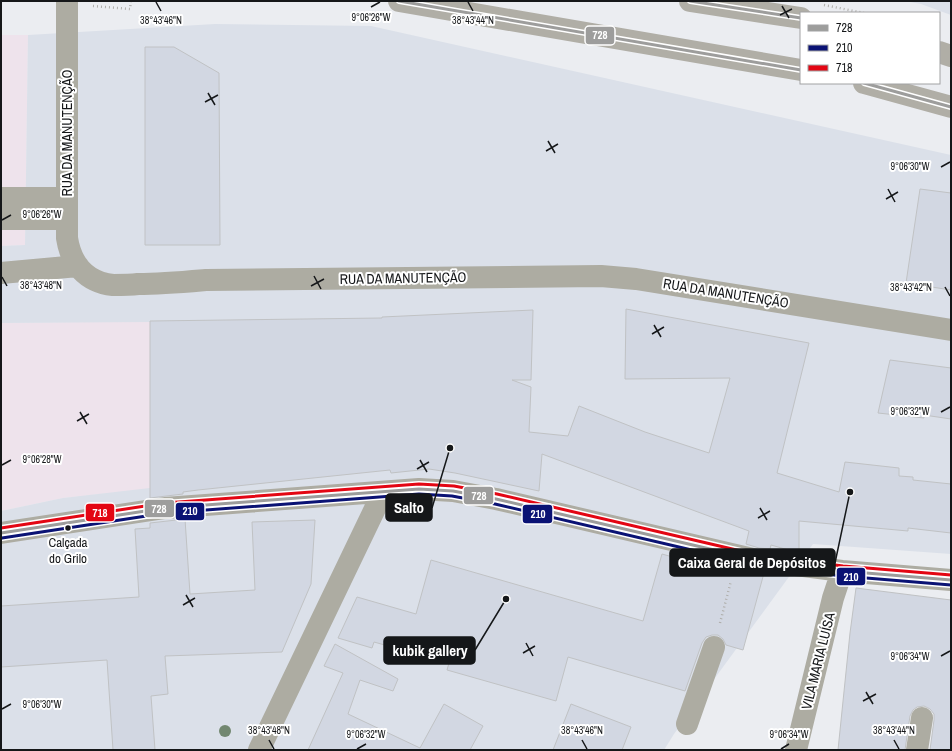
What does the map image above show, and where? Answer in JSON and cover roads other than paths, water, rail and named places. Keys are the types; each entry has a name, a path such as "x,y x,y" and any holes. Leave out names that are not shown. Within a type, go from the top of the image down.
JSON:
{"main road":[{"path":"399,1 800,70"},
{"path":"690,1 800,18"},
{"path":"940,52 951,56"},
{"path":"868,84 951,107"}],"street":[{"name":"RUA DA MANUTENÇÃO","path":"67,2 66,209 69,250 81,271 101,283 113,285 161,284 206,280 601,276 636,279 951,330"},
{"path":"1,198 66,209"},
{"path":"1,219 66,209"},
{"path":"1,273 78,266"},
{"path":"1,533 165,508 419,489 453,491 496,499 757,560 842,571 951,580"},
{"path":"259,750 383,492"},
{"name":"VILA MARIA LUÍSA","path":"796,750 833,598 842,571"},
{"path":"687,724 714,647"},
{"path":"918,750 922,718"}],"place":[{"name":"Salto","path":"450,448"},
{"name":"Caixa Geral de Depósitos","path":"850,492"},
{"name":"Calçada do Grilo","path":"68,528"},
{"name":"kubik gallery","path":"506,599"}]}
